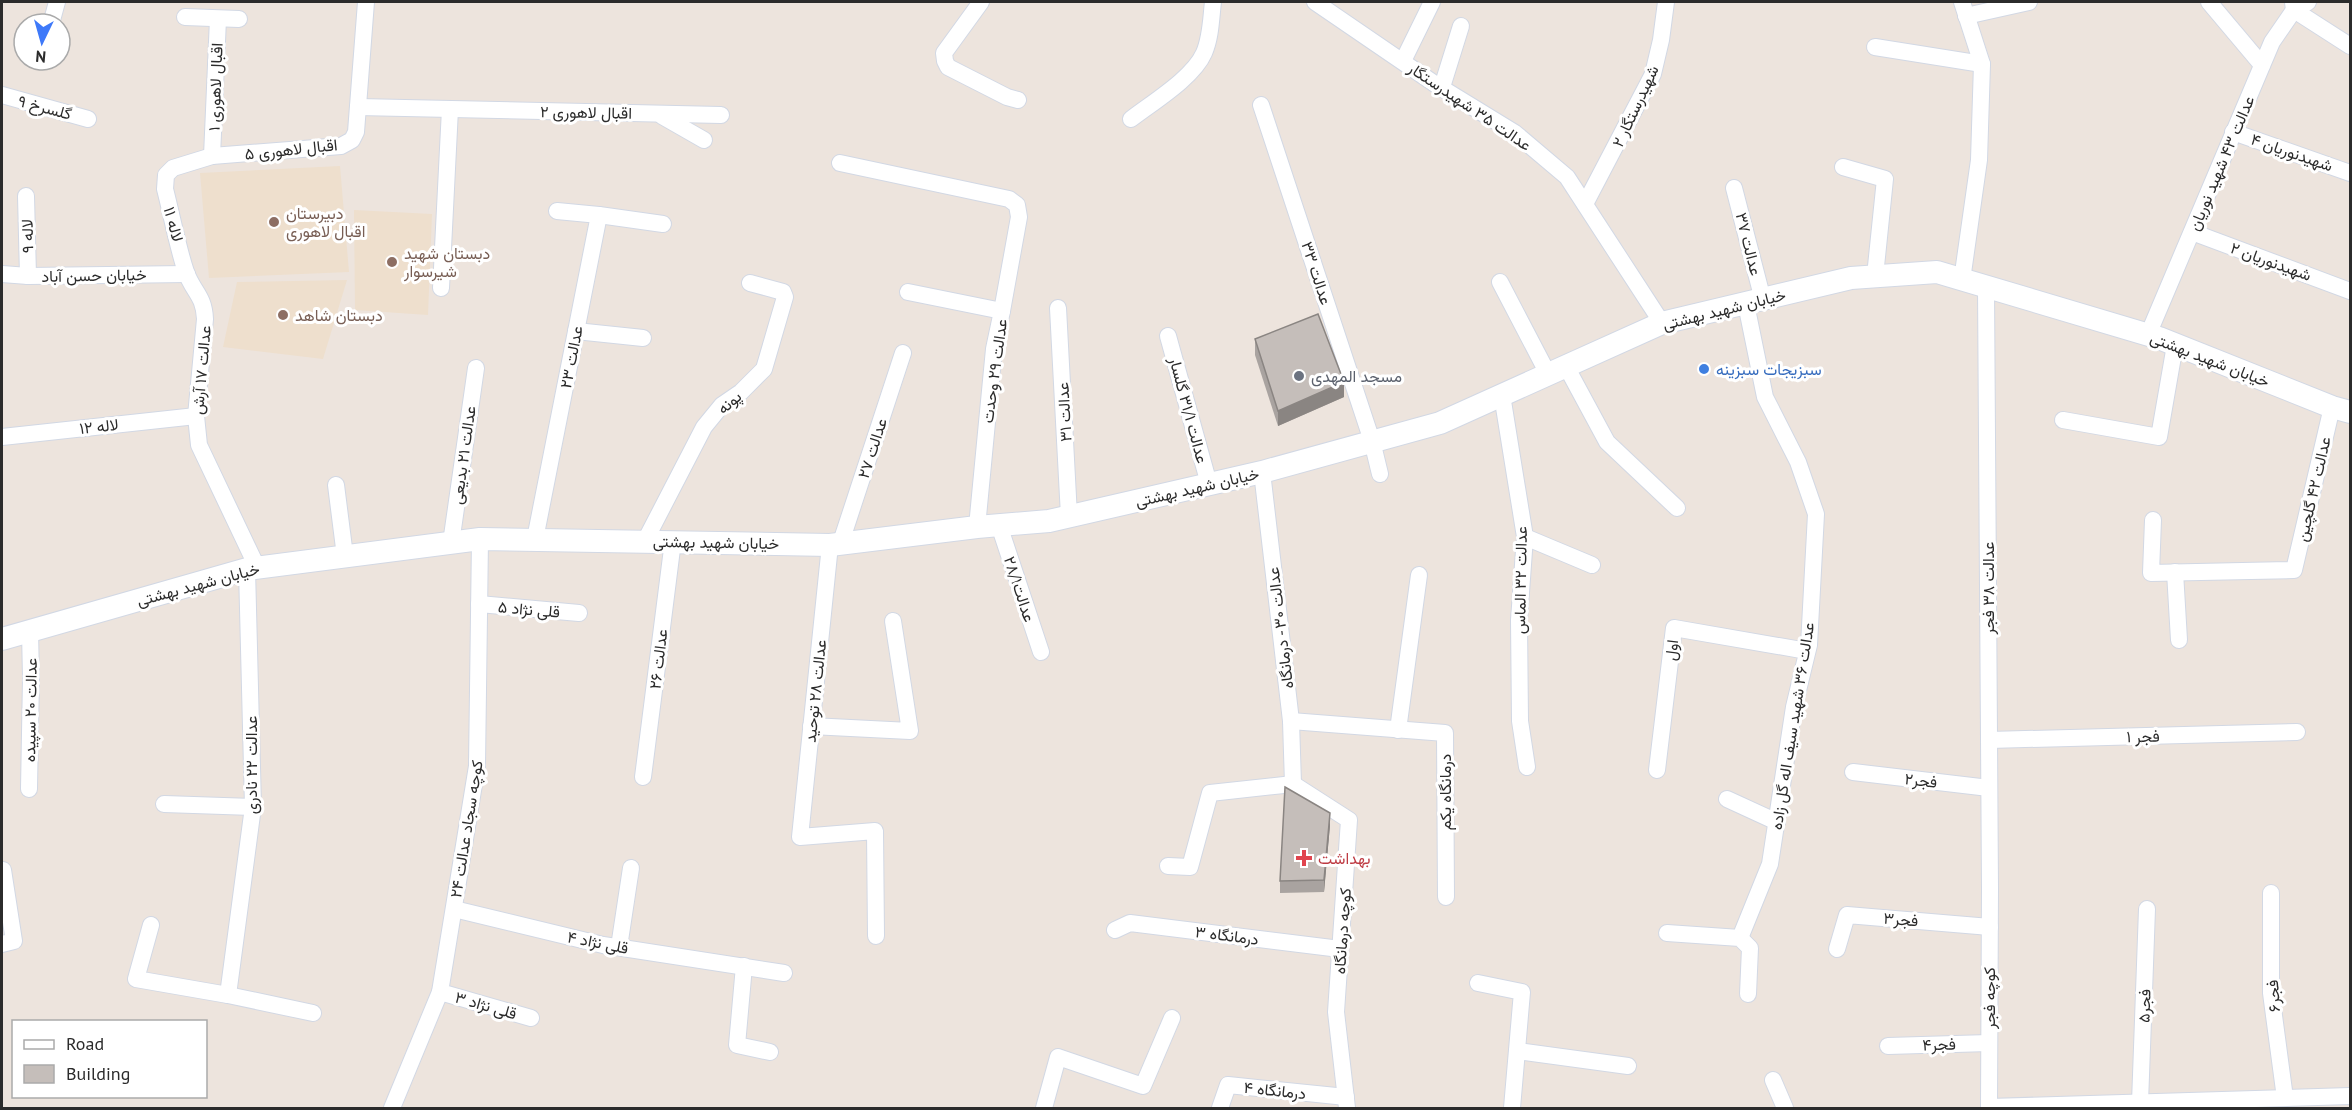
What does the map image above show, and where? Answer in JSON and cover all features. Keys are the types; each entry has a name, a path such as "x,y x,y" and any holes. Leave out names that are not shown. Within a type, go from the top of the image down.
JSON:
{"main road":[{"name":"خیابان شهید بهشتی","path":"2,639 252,568 480,539 836,544 1048,521 1262,472 1440,423 1662,323 1851,278 1937,272 2148,335 2341,409"}],"street":[{"name":"اقبال لاهوری ۵","path":"166,175 173,168 212,156 341,146 352,140 356,132 366,2"},
{"path":"981,2 944,53 945,61 948,67 1007,97 1018,100"},
{"path":"1131,119 1190,73 1198,64 1208,42 1213,2"},
{"name":"عدالت ۳۵ شهیدرستگار","path":"1315,2 1515,133 1567,177 1662,323"},
{"path":"1403,61 1432,2"},
{"name":"شهیدرستگار ۲","path":"1586,204 1653,74 1661,40 1666,2"},
{"path":"1962,280 1979,160 1982,64 1964,9 2029,2"},
{"path":"2209,2 2262,64"},
{"path":"2298,4 2350,46"},
{"name":"عدالت ۴۳ شهید نوریان","path":"2148,335 2262,64 2272,42 2298,4"},
{"path":"185,17 239,19"},
{"name":"اقبال لاهوری ۱","path":"212,156 218,19"},
{"path":"1442,87 1461,26"},
{"path":"1875,46 1982,64"},
{"name":"گلسرخ ۹","path":"2,95 88,119"},
{"name":"عدالت ۳۳","path":"1261,105 1372,441 1380,474"},
{"name":"اقبال لاهوری ۲","path":"358,107 721,116"},
{"path":"441,288 450,109"},
{"path":"658,114 704,140"},
{"name":"شهیدنوریان ۴","path":"2234,132 2350,173"},
{"path":"840,163 1009,199 1017,205 1019,217 1002,311"},
{"path":"1843,167 1885,180 1875,276"},
{"name":"لاله ۱۱","path":"166,175 165,189 187,274"},
{"name":"عدالت ۳۷","path":"1734,188 1754,302"},
{"name":"لاله ۹","path":"26,196 28,276"},
{"path":"557,211 663,224"},
{"name":"عدالت ۲۳","path":"535,539 599,215"},
{"name":"شهیدنوریان ۲","path":"2192,232 2350,291"},
{"name":"خیابان حسن آباد","path":"2,274 28,276 187,274"},
{"name":"عدالت ۱۷ آرش","path":"187,274 202,299 205,313 196,416 199,445 252,568"},
{"path":"1500,282 1607,442 1677,508"},
{"name":"پونه","path":"645,541 704,427 722,405 741,392 764,369 785,297 783,292 750,283"},
{"name":"عدالت ۳۸ فجر","path":"1986,287 1990,888"},
{"name":"عدالت ۲۹ وحدت","path":"908,292 1002,311 994,350 988,526"},
{"name":"عدالت ۳۶ شهید سیف اله گل زاده","path":"1740,938 1770,864 1794,707 1807,651 1816,514 1798,462 1765,397 1754,302"},
{"name":"عدالت ۳۱","path":"1058,308 1069,516"},
{"path":"576,331 643,338"},
{"name":"عدالت ۳۱/۱ گلسار","path":"1168,336 1209,484"},
{"path":"2063,420 2159,437 2175,345"},
{"name":"عدالت ۲۷","path":"836,544 903,353"},
{"name":"عدالت ۲۱ بدیعی","path":"451,543 476,368"},
{"name":"عدالت ۳۲ الماس","path":"1502,395 1525,537 1519,642 1520,721 1527,767"},
{"name":"عدالت ۴۲ گلچین","path":"2175,572 2295,570 2341,409"},
{"name":"لاله ۱۲","path":"2,437 196,416"},
{"name":"عدالت ۳۰ - درمانگاه","path":"1262,472 1291,721 1293,784"},
{"path":"336,485 345,556"},
{"path":"2153,520 2151,573 2175,572 2179,640"},
{"name":"عدالت۲۸/۱","path":"988,526 1041,652"},
{"path":"1525,537 1592,565"},
{"name":"کوچه سجاد عدالت ۲۴","path":"392,1108 440,992 477,766 480,539"},
{"name":"عدالت ۲۶","path":"643,777 674,541"},
{"name":"عدالت ۲۸ توحید","path":"836,544 811,726 800,837 876,831 876,936"},
{"name":"عدالت ۲۲ نادری","path":"228,995 253,807 252,568"},
{"path":"1398,730 1419,575"},
{"name":"قلی نژاد ۵","path":"479,604 579,613"},
{"path":"811,726 910,731 893,621"},
{"name":"اول","path":"1656,770 1674,628 1807,651"},
{"name":"عدالت ۲۰ سپیده","path":"28,789 30,631"},
{"name":"درمانگاه یکم","path":"1291,721 1445,733 1446,897"},
{"name":"فجر ۱","path":"1989,740 2297,732"},
{"name":"فجر۲","path":"1853,772 1989,788"},
{"path":"1168,866 1190,867 1210,793 1293,784"},
{"name":"کوچه درمانگاه","path":"1293,784 1349,820 1336,1012 1346,1103"},
{"path":"1727,799 1777,822"},
{"path":"164,804 253,807"},
{"path":"619,947 632,868"},
{"path":"2,944 14,941 3,870"},
{"name":"کوچه فجر","path":"1989,1108 1990,888"},
{"name":"فجر۶","path":"2271,893 2271,993 2285,1098"},
{"name":"قلی نژاد ۴","path":"454,909 619,947 784,973"},
{"name":"فجر۵","path":"2140,1103 2147,909"},
{"name":"فجر۳","path":"1837,949 1847,915 1990,927"},
{"name":"درمانگاه ۳","path":"1114,930 1130,923 1340,949"},
{"path":"151,925 136,979 313,1013"},
{"path":"1667,933 1740,938 1750,948 1748,994"},
{"path":"744,966 737,1045 770,1052"},
{"path":"1478,983 1522,992 1512,1108"},
{"name":"قلی نژاد ۳","path":"440,992 531,1018"},
{"path":"1044,1108 1058,1057 1143,1086 1172,1018"},
{"name":"فجر۴","path":"1888,1046 1989,1042"},
{"path":"1517,1051 1628,1066"},
{"path":"1773,1080 1785,1108"},
{"name":"درمانگاه ۴","path":"1220,1108 1228,1085 1346,1103"},
{"path":"1989,1108 2350,1096"}],"shaded area":[{"name":"دبیرستان اقبال لاهوری","path":"340,166 349,272 209,278 200,173"},
{"name":"دبستان شهید شیرسوار","path":"354,210 432,214 428,315 355,310"},
{"name":"دبستان شاهد","path":"347,280 323,359 223,347 237,282"}],"building":[{"name":"مسجد المهدی","path":"1318,314 1344,382 1278,411 1255,339"},
{"name":"بهداشت","path":"1285,787 1330,813 1324,880 1280,881"}],"place":[{"name":"دبیرستان اقبال لاهوری","path":"274,222"},
{"name":"دبستان شهید شیرسوار","path":"392,262"},
{"name":"دبستان شاهد","path":"283,315"},
{"name":"سبزیجات سبزینه","path":"1704,369"},
{"name":"مسجد المهدی","path":"1299,376"},
{"name":"بهداشت","path":"1304,858"}]}
